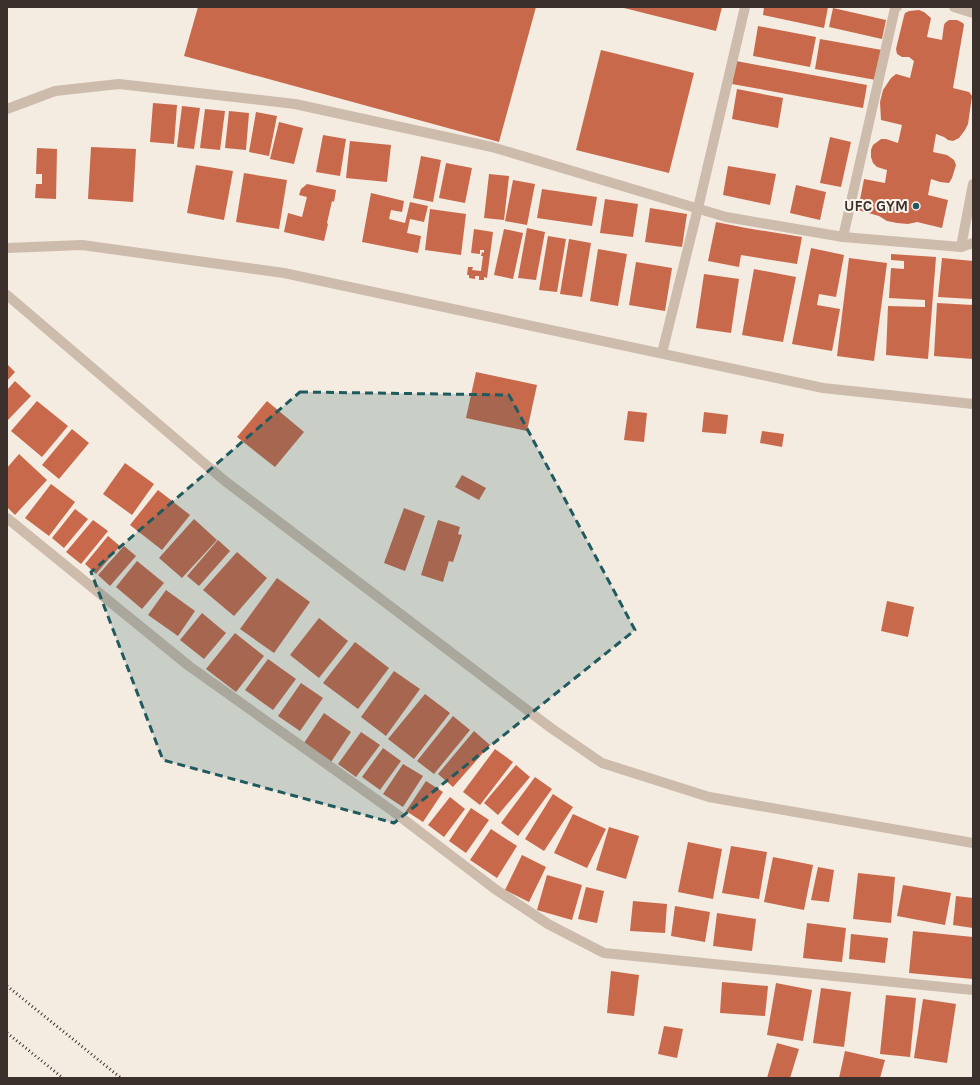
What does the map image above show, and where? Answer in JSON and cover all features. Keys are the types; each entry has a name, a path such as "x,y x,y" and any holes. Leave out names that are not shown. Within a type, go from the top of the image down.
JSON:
{"street":[{"path":"662,353 745,7"},
{"path":"843,237 897,7"},
{"path":"954,7 973,13"},
{"path":"7,109 55,91 120,84 295,104 492,147 726,217 843,237 961,247 973,243"},
{"path":"961,247 973,184"},
{"path":"7,248 82,245 284,273 823,388 973,404"},
{"path":"7,295 225,481 551,728 602,763 709,797 973,843"},
{"path":"7,518 189,666 394,812 495,889 548,924 604,953 973,990"}],"highlighted area":[{"path":"300,392 509,395 635,630 394,823 163,760 91,572"}],"building":[{"path":"198,7 536,7 499,142 184,56"},
{"path":"620,7 722,7 716,31"},
{"path":"764,7 828,7 824,28 763,15"},
{"path":"833,8 886,20 882,39 829,27"},
{"path":"919,10 931,18 927,37 942,40 945,23 949,20 957,20 963,23 964,25 953,88 969,92 972,96 968,124 959,138 953,141 936,134 933,152 947,155 954,160 956,165 949,183 931,179 928,195 948,200 942,228 917,222 908,224 887,221 879,216 858,210 864,179 885,183 887,170 877,167 873,163 871,150 873,145 881,139 898,143 902,125 881,120 880,102 883,90 891,78 896,74 910,78 914,61 909,57 902,57 897,54 896,49 905,13"},
{"path":"758,26 816,37 810,67 753,56"},
{"path":"820,39 882,50 876,80 815,69"},
{"path":"601,50 694,73 669,173 576,150"},
{"path":"736,61 867,85 863,108 732,84"},
{"path":"737,89 783,98 778,128 732,119"},
{"path":"153,103 177,105 174,144 150,142"},
{"path":"182,106 200,108 194,149 177,147"},
{"path":"205,109 225,111 220,150 200,148"},
{"path":"229,111 249,113 246,150 225,148"},
{"path":"256,112 277,116 269,156 249,152"},
{"path":"279,122 303,128 294,164 270,159"},
{"path":"323,135 346,139 340,176 316,172"},
{"path":"830,137 851,142 841,187 820,183"},
{"path":"350,141 391,145 387,182 346,178"},
{"path":"91,147 136,149 133,202 88,199"},
{"path":"37,148 57,149 56,199 35,198 36,184 42,184 42,174 36,174"},
{"path":"421,156 441,160 433,202 413,198"},
{"path":"446,163 472,168 465,203 439,198"},
{"path":"196,165 233,171 224,220 187,213"},
{"path":"728,166 776,174 770,205 723,195"},
{"path":"244,173 287,180 279,229 236,222"},
{"path":"489,174 509,176 504,220 484,218"},
{"path":"513,180 535,184 527,225 505,221"},
{"path":"307,184 336,190 334,202 332,201 324,241 284,232 288,213 302,217 307,197 299,195 301,189"},
{"path":"796,185 826,192 820,220 790,213"},
{"path":"542,189 597,197 592,226 537,218"},
{"path":"371,193 404,201 402,212 391,210 389,219 405,223 410,202 428,206 424,222 410,219 407,233 421,236 418,253 362,242"},
{"path":"605,199 638,204 633,237 600,233"},
{"path":"650,208 687,214 682,247 645,242"},
{"path":"430,209 466,214 461,255 425,250"},
{"path":"716,222 802,237 797,264 741,255 739,267 708,261"},
{"path":"527,228 545,232 536,280 518,278"},
{"path":"474,229 493,232 487,278 484,277 484,280 479,280 479,276 475,276 475,279 469,278 469,275 467,275 468,267 473,267 472,270 481,271 483,256 481,256 482,252 484,253 484,250 480,250 480,254 471,253"},
{"path":"504,229 523,233 513,279 494,275"},
{"path":"548,236 566,239 557,292 539,290"},
{"path":"569,239 591,243 582,297 560,294"},
{"path":"811,248 844,255 836,297 819,294 817,305 840,309 832,351 792,344"},
{"path":"598,249 627,254 618,306 590,301"},
{"path":"891,254 936,257 928,359 886,355 888,306 925,307 925,300 889,298 891,268 904,269 904,261 891,260"},
{"path":"849,258 887,263 874,361 837,356"},
{"path":"942,258 973,261 973,299 938,297"},
{"path":"636,262 672,268 665,311 629,305"},
{"path":"754,269 796,277 783,342 742,335"},
{"path":"704,274 739,279 731,333 696,328"},
{"path":"937,303 973,305 973,359 934,356"},
{"path":"7,364 15,372 7,381"},
{"path":"476,372 537,385 527,431 466,418"},
{"path":"15,381 31,396 7,421 7,390"},
{"path":"37,401 68,426 42,457 11,431"},
{"path":"267,401 304,432 275,467 237,437"},
{"path":"628,411 647,413 644,442 624,440"},
{"path":"704,412 728,415 726,434 702,432"},
{"path":"72,429 89,443 59,479 42,465"},
{"path":"762,431 784,434 782,447 760,443"},
{"path":"19,454 47,480 15,515 7,507 7,468"},
{"path":"125,463 154,484 132,515 103,494"},
{"path":"462,475 486,488 479,500 455,487"},
{"path":"51,484 75,502 49,536 25,518"},
{"path":"158,490 190,515 162,550 130,525"},
{"path":"404,508 425,516 405,571 384,563"},
{"path":"75,509 88,519 64,548 52,538"},
{"path":"194,519 217,540 182,578 159,558"},
{"path":"93,520 108,531 81,564 66,552"},
{"path":"438,520 460,527 458,534 462,535 453,562 449,561 443,582 421,575"},
{"path":"108,536 120,546 96,574 85,564"},
{"path":"218,540 230,551 199,586 187,576"},
{"path":"124,546 136,556 110,586 98,575"},
{"path":"237,552 267,578 234,616 203,590"},
{"path":"137,561 164,583 142,609 116,587"},
{"path":"277,578 310,602 274,653 240,629"},
{"path":"166,590 195,611 178,636 148,615"},
{"path":"887,601 914,607 908,637 881,631"},
{"path":"202,613 226,633 204,659 180,640"},
{"path":"319,618 348,641 319,678 290,655"},
{"path":"235,633 264,656 236,692 206,669"},
{"path":"355,642 389,668 358,709 323,683"},
{"path":"268,659 296,679 273,710 245,690"},
{"path":"394,671 420,689 386,736 361,717"},
{"path":"301,683 323,698 300,731 278,716"},
{"path":"425,694 450,713 414,759 388,739"},
{"path":"324,713 351,732 331,762 304,743"},
{"path":"453,716 470,730 434,774 417,761"},
{"path":"474,731 490,745 453,787 438,774"},
{"path":"361,732 380,745 356,777 338,764"},
{"path":"383,748 401,761 380,790 362,777"},
{"path":"495,749 513,762 480,805 463,792"},
{"path":"403,764 423,776 403,807 383,794"},
{"path":"516,765 530,777 498,815 484,803"},
{"path":"535,777 552,789 518,836 501,823"},
{"path":"426,781 443,792 423,822 406,811"},
{"path":"553,794 573,807 544,851 525,839"},
{"path":"450,797 465,809 444,837 428,825"},
{"path":"471,808 489,820 466,853 449,841"},
{"path":"573,814 606,829 587,868 554,853"},
{"path":"609,827 639,836 626,879 596,870"},
{"path":"491,829 517,846 497,878 470,860"},
{"path":"688,842 722,849 713,899 678,892"},
{"path":"731,846 767,852 759,899 722,893"},
{"path":"522,855 546,867 529,902 505,890"},
{"path":"773,857 813,865 804,910 764,902"},
{"path":"818,867 834,870 829,902 811,900"},
{"path":"858,873 895,877 891,923 853,919"},
{"path":"547,875 582,885 572,920 537,910"},
{"path":"903,885 951,893 945,925 897,916"},
{"path":"586,887 604,891 597,923 578,919"},
{"path":"956,896 973,898 973,928 953,925"},
{"path":"633,901 667,904 665,933 630,931"},
{"path":"675,906 710,912 705,942 671,936"},
{"path":"717,913 756,919 752,951 713,946"},
{"path":"807,923 846,928 842,962 803,958"},
{"path":"913,931 973,937 973,979 909,973"},
{"path":"851,934 888,938 885,963 849,959"},
{"path":"611,971 639,975 634,1016 607,1013"},
{"path":"722,982 768,986 765,1016 720,1013"},
{"path":"776,983 812,990 803,1041 767,1035"},
{"path":"821,988 851,992 844,1047 813,1043"},
{"path":"886,995 916,998 910,1057 880,1054"},
{"path":"923,999 956,1004 947,1063 914,1058"},
{"path":"664,1026 683,1029 677,1058 658,1054"},
{"path":"777,1043 799,1049 790,1078 767,1078"},
{"path":"845,1051 885,1060 880,1078 839,1078"}],"railway":[{"path":"7,986 121,1078"},
{"path":"7,1033 63,1078"}],"place":[{"name":"UFC GYM","path":"916,206"}]}
